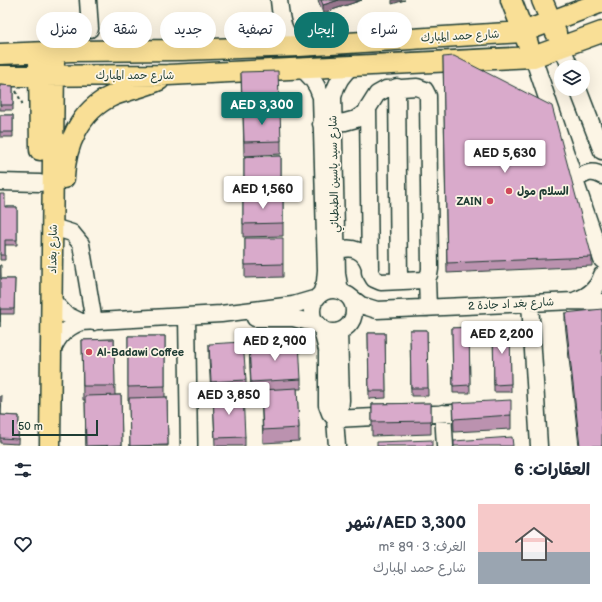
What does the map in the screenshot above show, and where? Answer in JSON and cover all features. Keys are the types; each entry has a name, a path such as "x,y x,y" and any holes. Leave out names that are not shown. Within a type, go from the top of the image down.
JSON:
{"main road":[{"path":"511,0 533,57"},
{"path":"542,0 562,47"},
{"name":"شارع حمد المبارك","path":"349,43 523,32 602,2"},
{"name":"شارع حمد المبارك","path":"8,76 168,75 533,57 602,32"},
{"name":"شارع حمد المبارك","path":"0,54 239,48"},
{"name":"شارع بغداد","path":"46,52 53,226 50,446"},
{"name":"شارع بغداد","path":"37,446 40,184 39,106 46,75"},
{"path":"53,226 63,196 67,154 80,125 94,109 111,97 168,75"}],"street":[{"path":"88,0 89,12"},
{"path":"270,0 272,12"},
{"path":"279,0 283,27 289,38 294,42"},
{"path":"562,47 567,60"},
{"path":"533,57 602,260"},
{"name":"شارع سيد ياسين الطبطبائي","path":"319,296 325,282 326,270 328,124 334,89 342,75 354,65"},
{"name":"شارع سيد ياسين الطبطبائي","path":"299,68 312,78 318,86 328,124 337,279 344,293"},
{"path":"328,124 356,119 368,108 376,94 386,89 420,87 425,90 428,96 430,268 427,278 428,308"},
{"path":"396,88 399,281"},
{"path":"581,96 602,151"},
{"path":"368,108 371,276 377,281 421,281 427,278"},
{"path":"575,180 588,172 598,173 602,176"},
{"path":"0,182 40,184"},
{"path":"53,226 72,233 81,244 88,322"},
{"path":"336,251 343,249 358,250 368,260 370,267"},
{"name":"شارع بغد اد جادة 2","path":"574,301 586,297 596,288 602,275"},
{"path":"52,351 62,332 88,322 221,314 293,305 319,296 330,290 344,293 354,310 345,326 341,406 335,419 337,446"},
{"name":"شارع بغد اد جادة 2","path":"344,293 361,305 377,310 574,301 602,302"},
{"path":"319,296 313,308 315,319 319,326 327,350 327,405 330,413 335,419"},
{"path":"52,300 64,314 88,322"},
{"path":"530,303 539,446"},
{"name":"شارع بغد اد جادة 2","path":"345,326 377,310"},
{"path":"221,314 250,318 293,318 319,326 326,330 345,326"},
{"path":"187,316 189,446"},
{"path":"335,419 487,411"},
{"path":"443,413 445,446"}],"path":[{"path":"8,76 24,106 39,106"}],"building":[{"path":"321,0 339,0 323,5"},
{"name":"السلام مول","path":"454,56 552,106 592,257 447,263 443,57"},
{"path":"278,71 279,99 242,100 241,72"},
{"path":"0,85 13,86 13,105 0,105"},
{"path":"280,111 281,141 244,142 243,112"},
{"path":"0,115 13,115 13,132 0,132"},
{"path":"281,156 281,182 244,182 244,157"},
{"path":"0,194 5,194 5,207 17,207 17,240 5,240 5,255 0,255"},
{"path":"243,197 283,197 283,223 243,224"},
{"path":"245,238 283,238 283,264 245,265"},
{"path":"0,265 1,279 15,279 14,309 0,309"},
{"path":"602,309 602,446 580,446 565,313"},
{"path":"493,326 510,326 511,384 494,385"},
{"path":"469,327 470,385 453,386 452,328"},
{"path":"410,330 427,330 428,388 411,388"},
{"path":"368,333 385,333 386,391 369,391"},
{"path":"128,336 165,336 165,386 128,387"},
{"path":"114,339 115,386 83,386 82,340"},
{"path":"243,342 246,380 211,382 209,344"},
{"path":"299,342 301,379 251,382 249,345"},
{"path":"297,388 299,428 263,430 261,390"},
{"path":"243,393 245,437 215,438 213,395"},
{"path":"121,395 122,445 86,446 85,396"},
{"path":"0,396 2,396 1,415 19,416 18,439 0,438"},
{"path":"167,397 168,445 130,446 129,398"},
{"path":"511,400 511,415 454,419 453,403"},
{"path":"431,403 431,421 372,422 372,404"},
{"path":"512,437 513,446 454,446 454,441"},
{"path":"432,440 432,446 377,446 377,442"}],"place":[{"name":"السلام مول","path":"509,191"},
{"name":"ZAIN","path":"490,201"},
{"name":"Al-Badawi Coffee","path":"89,352"}]}
